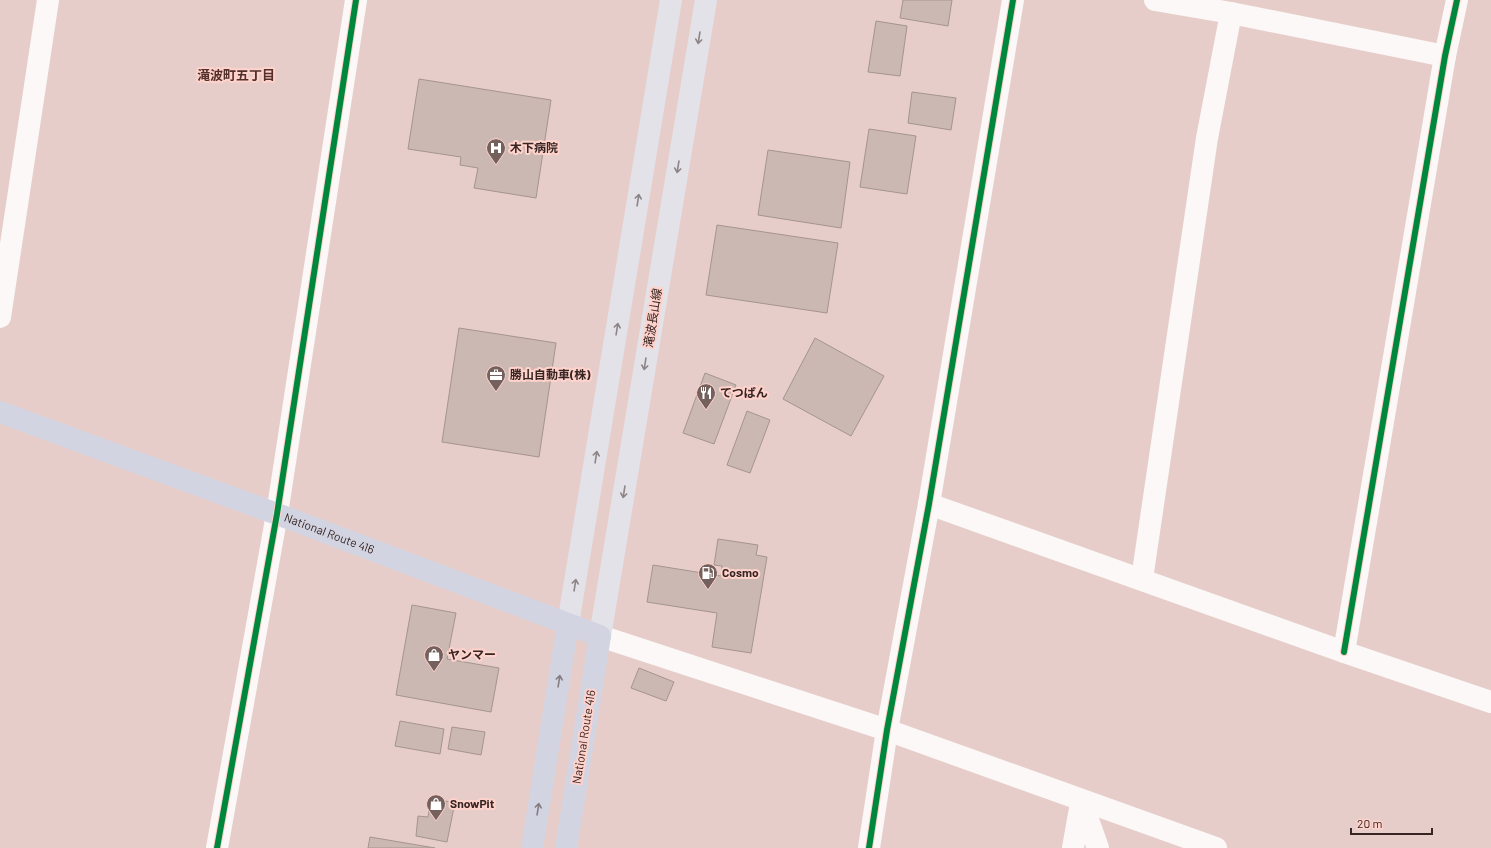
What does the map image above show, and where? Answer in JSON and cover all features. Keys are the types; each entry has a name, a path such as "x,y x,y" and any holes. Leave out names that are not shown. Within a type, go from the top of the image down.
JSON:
{"highway":[{"name":"National Route 416","path":"0,412 277,514 600,636 566,848"},
{"path":"532,848 568,624"}],"main road":[{"path":"568,624 671,0"},
{"name":"滝波長山線","path":"600,636 706,0"}],"street":[{"path":"0,318 48,0"},
{"path":"217,848 277,514 356,0"},
{"path":"869,848 887,730 929,504 1013,0"},
{"path":"1155,0 1231,13 1445,56"},
{"path":"1344,652 1445,56 1457,0"},
{"path":"1142,579 1207,138 1231,13"},
{"path":"929,504 1344,652 1491,702"},
{"path":"600,636 887,730 1216,848"},
{"path":"1073,848 1081,800"},
{"path":"1081,800 1098,848"}],"building":[{"path":"903,0 952,0 948,26 900,18"},
{"path":"876,21 907,26 900,76 868,72"},
{"path":"419,79 551,100 536,198 474,188 478,168 460,165 461,157 408,149"},
{"path":"912,92 956,98 951,130 908,123"},
{"path":"869,129 916,136 907,194 860,187"},
{"path":"768,150 850,162 841,228 758,215"},
{"path":"717,225 838,243 827,313 706,295"},
{"path":"459,328 556,343 539,457 442,442"},
{"path":"815,338 884,376 851,436 783,399"},
{"path":"705,373 736,385 714,444 683,433"},
{"path":"747,411 770,420 750,473 727,465"},
{"path":"718,539 758,545 756,555 767,557 751,653 712,647 717,613 647,602 653,565 721,576 722,566 714,565"},
{"path":"412,605 456,613 447,659 499,668 491,712 396,695"},
{"path":"639,668 674,682 666,701 631,688"},
{"path":"400,721 444,729 440,754 395,746"},
{"path":"452,727 485,732 481,755 448,749"},
{"path":"431,800 455,802 447,842 416,836 418,816 428,817"},
{"path":"370,837 435,848 368,848"}],"cycle path":[{"path":"217,848 277,514 356,0"},
{"path":"869,848 887,730 929,504 1013,0"},
{"path":"1344,652 1445,56 1457,0"}],"place":[{"name":"木下病院","path":"496,165"},
{"name":"勝山自動車(株)","path":"496,392"},
{"name":"てつぱん","path":"706,410"},
{"name":"Cosmo","path":"708,590"},
{"name":"ヤンマー","path":"434,672"},
{"name":"SnowPit","path":"436,821"}],"district":[{"name":"滝波町五丁目","path":"236,75"}]}
